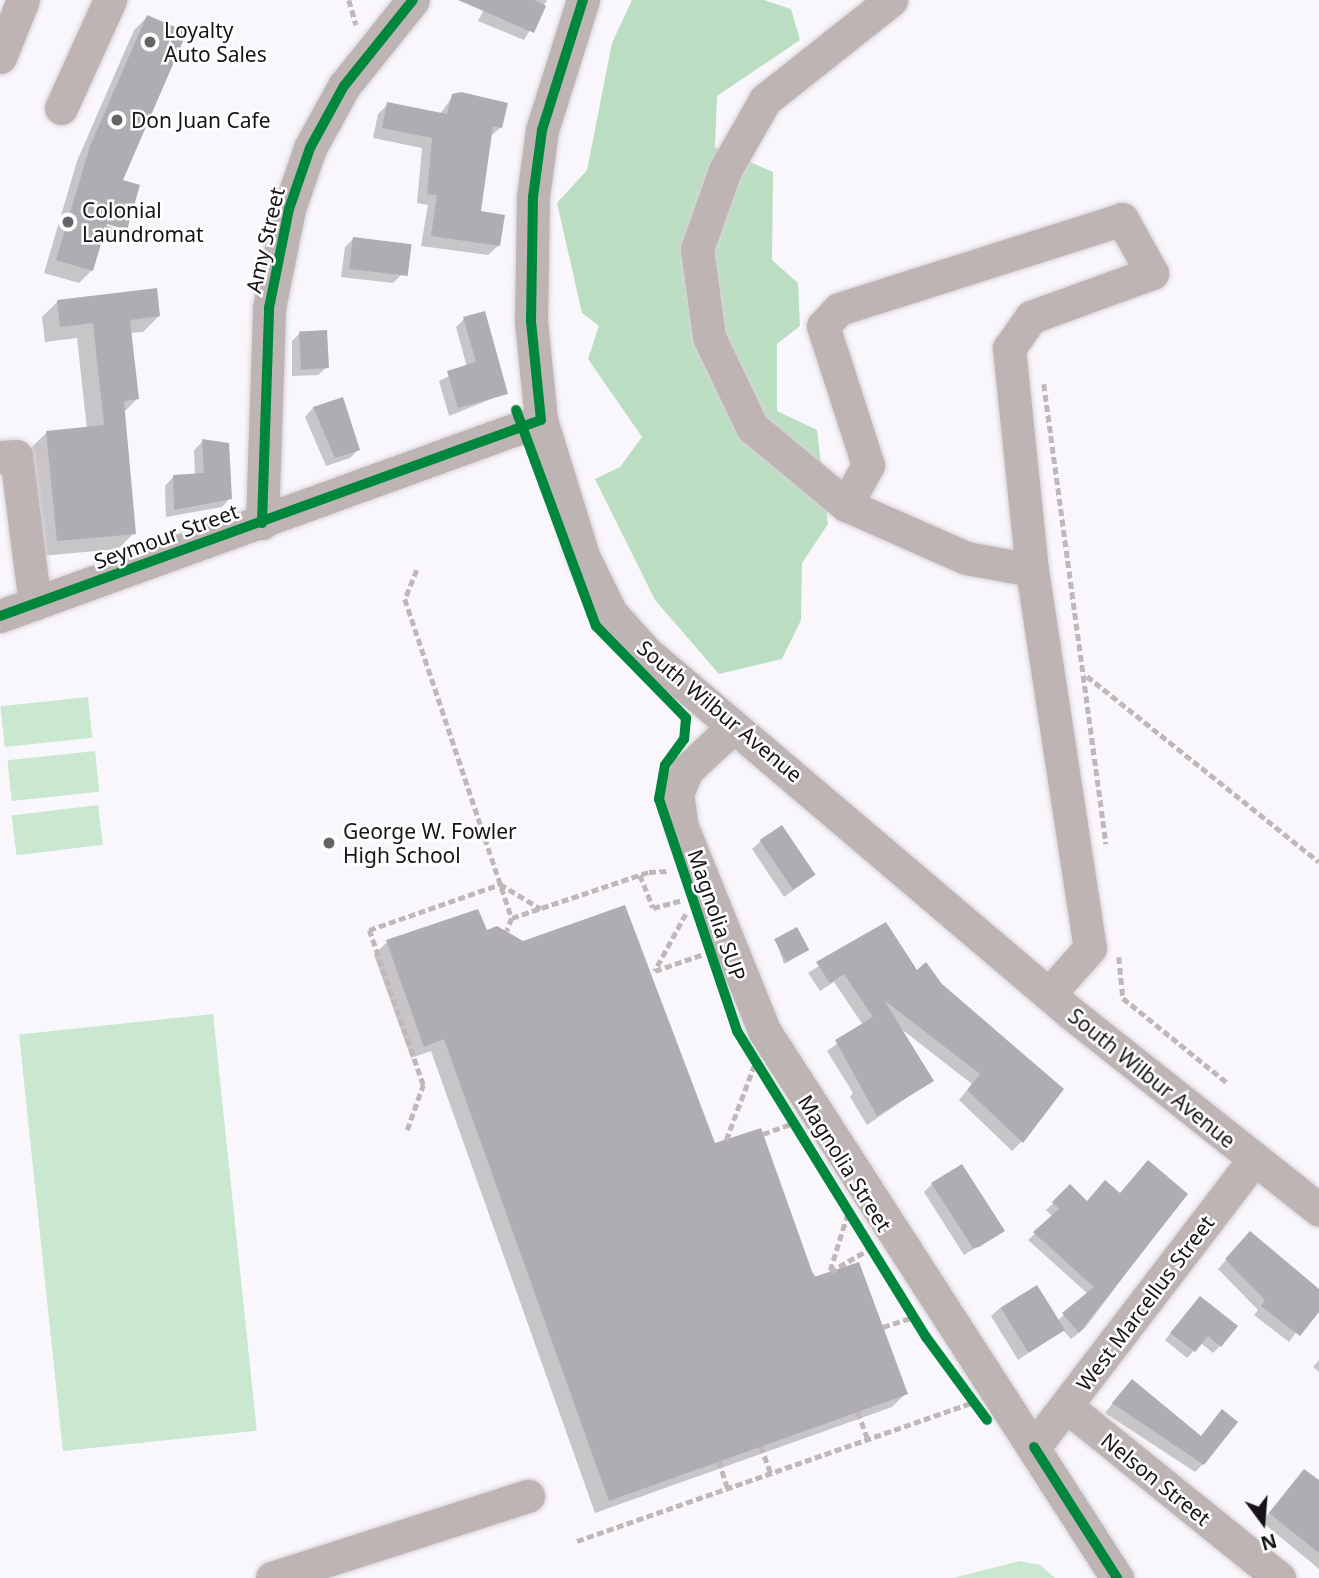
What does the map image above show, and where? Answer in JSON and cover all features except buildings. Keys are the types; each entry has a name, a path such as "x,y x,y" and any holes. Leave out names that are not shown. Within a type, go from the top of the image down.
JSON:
{"street":[{"path":"0,57 23,0"},
{"path":"61,108 110,0"},
{"name":"Amy Street","path":"262,523 269,308 289,209 310,148 344,86 413,0"},
{"name":"South Wilbur Avenue","path":"583,0 542,130 533,197 531,320 541,420 583,556 611,613 733,727 1049,995 1319,1210"},
{"path":"891,0 765,100 725,170 697,249 709,337 752,427 846,505 966,558 1032,570"},
{"path":"846,505 868,465 823,326 839,309 1122,219 1152,273 1031,317 1009,348 1032,570 1090,948 1049,995"},
{"name":"Seymour Street","path":"0,616 541,420"},
{"path":"0,457 16,456 35,604"},
{"name":"Magnolia Street","path":"733,727 687,770 677,793 682,827 765,1032 945,1320 1034,1447 1117,1578"},
{"name":"West Marcellus Street","path":"1034,1447 1254,1159"},
{"name":"Nelson Street","path":"1066,1406 1279,1578"},
{"path":"272,1578 422,1525 528,1496"}],"path":[{"path":"349,0 359,33"},
{"path":"1043,374 1086,676 1106,850"},
{"path":"416,570 405,599 512,918 506,931"},
{"path":"1086,676 1319,862"},
{"path":"512,918 640,875 681,871"},
{"path":"640,875 653,908 691,900"},
{"path":"500,884 541,909"},
{"path":"407,1130 423,1085 369,930 500,884"},
{"path":"691,900 655,971 708,952"},
{"path":"1117,944 1123,998 1229,1084"},
{"path":"753,1057 769,1083"},
{"path":"726,1140 753,1057"},
{"path":"763,1134 791,1118 801,1134"},
{"path":"842,1201 878,1259"},
{"path":"849,1212 830,1272 865,1239"},
{"path":"883,1327 916,1322 906,1305"},
{"path":"577,1541 868,1439 975,1407 963,1392"},
{"path":"858,1412 868,1439"},
{"path":"761,1446 771,1473"},
{"path":"719,1461 728,1488"}],"green space":[{"path":"632,0 764,0 791,9 800,40 717,96 715,147 773,172 772,260 798,283 800,326 777,344 777,411 817,430 828,524 802,563 801,620 782,659 719,674 655,600 595,479 620,467 642,437 588,359 599,326 582,313 557,203 587,170 612,43"},
{"path":"88,697 92,738 5,747 0,706"},
{"path":"95,751 99,792 12,801 7,760"},
{"path":"98,805 103,845 17,855 12,816"},
{"path":"213,1014 257,1431 63,1451 19,1034"},
{"path":"1020,1561 1040,1565 1055,1578 953,1578"}],"cycle path":[{"path":"262,523 269,308 289,209 310,148 344,86 413,0"},
{"path":"0,616 541,420 531,321 533,197 542,130 583,0"},
{"name":"Magnolia SUP","path":"516,410 596,626 686,718 684,739 665,765 659,799 737,1031 926,1337 987,1420"},
{"path":"1034,1447 1117,1578"}],"place":[{"name":"Loyalty Auto Sales","path":"150,42"},
{"name":"Don Juan Cafe","path":"117,120"},
{"name":"Colonial Laundromat","path":"68,222"},
{"name":"George W. Fowler High School","path":"329,843"}]}
